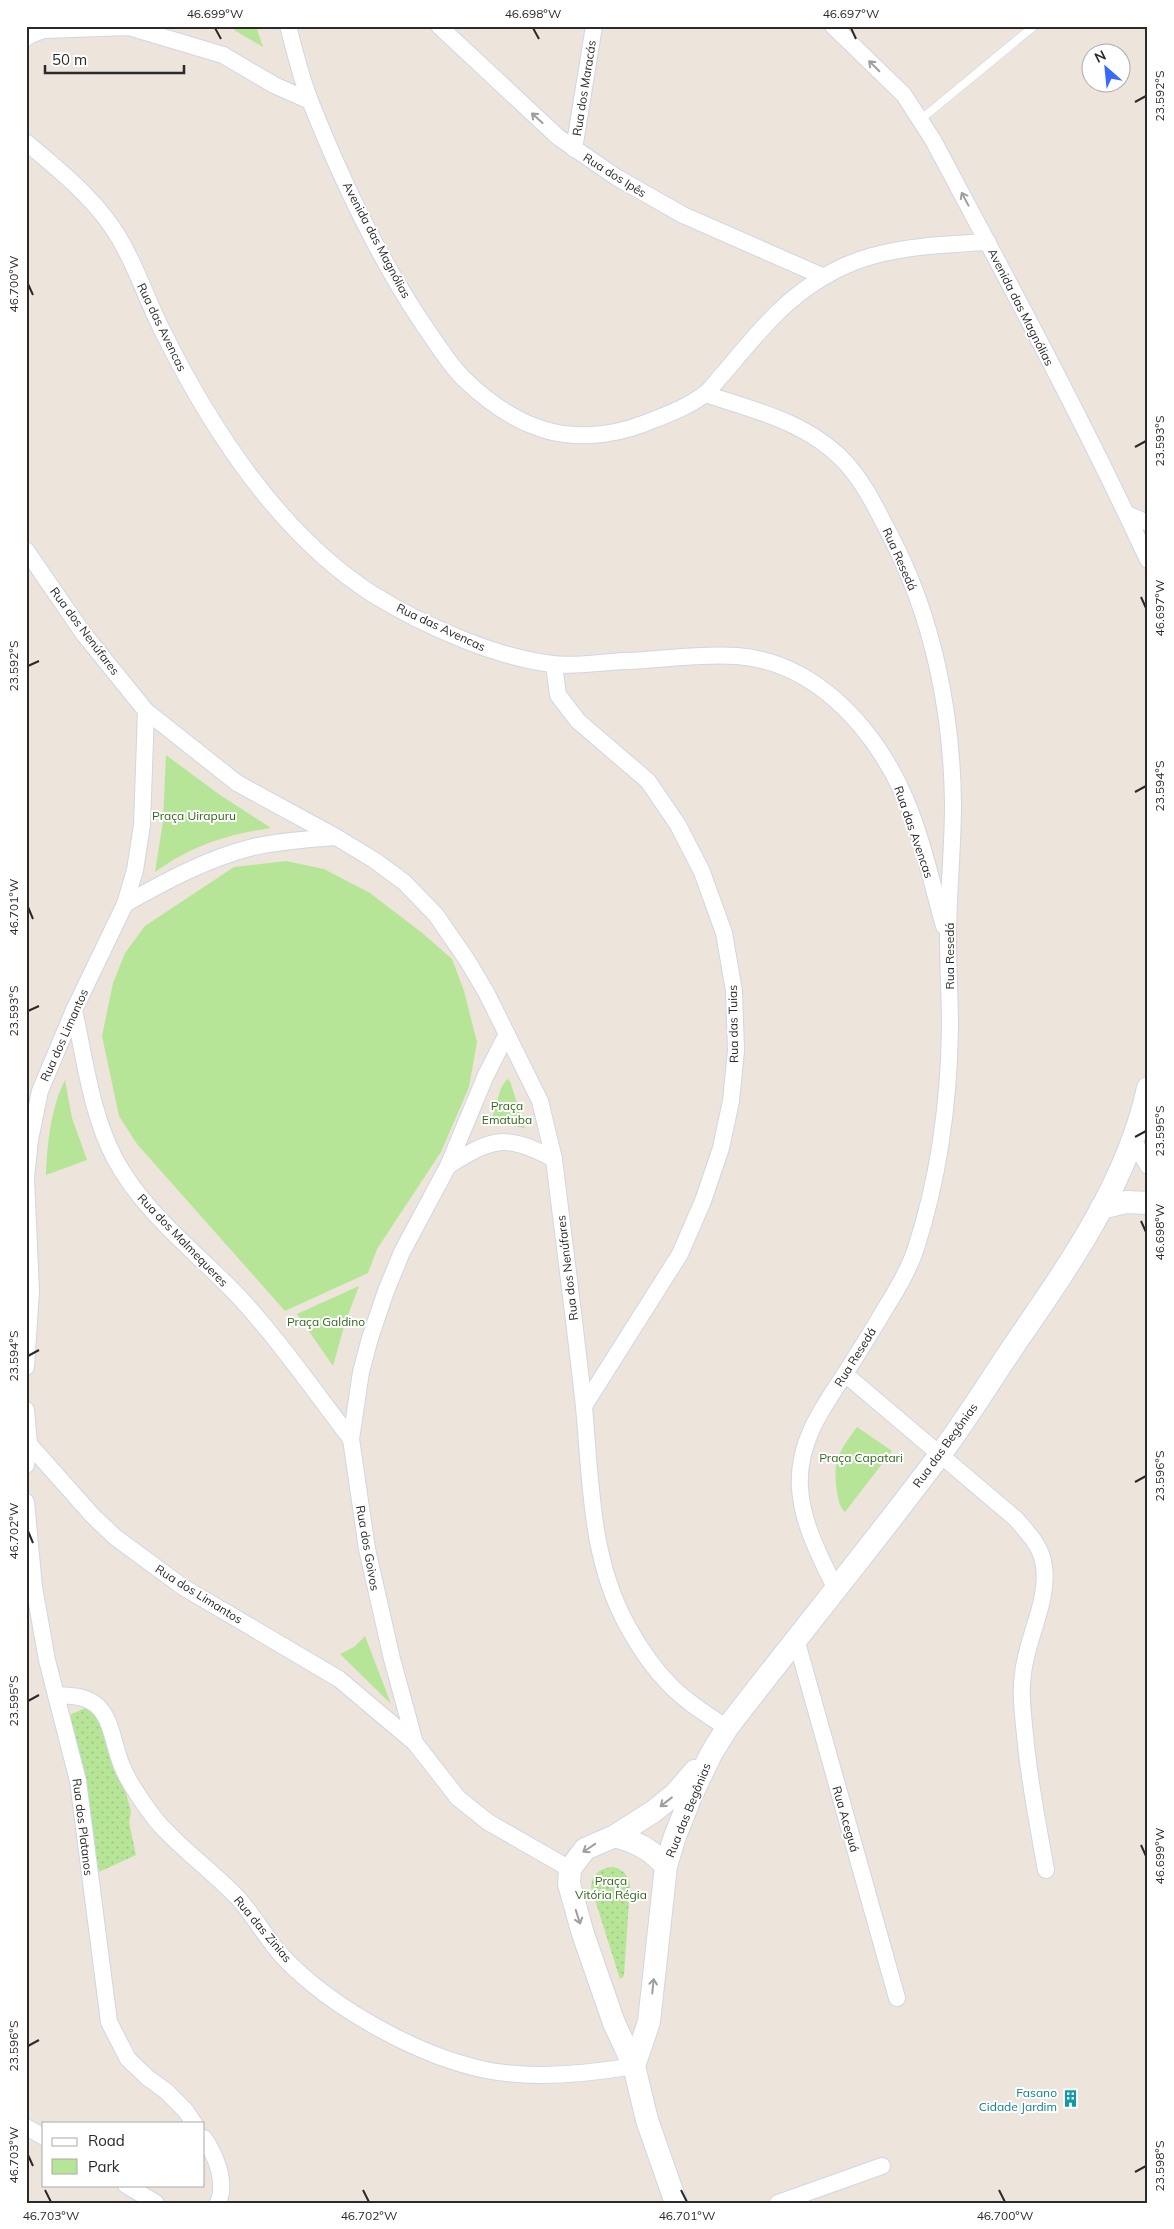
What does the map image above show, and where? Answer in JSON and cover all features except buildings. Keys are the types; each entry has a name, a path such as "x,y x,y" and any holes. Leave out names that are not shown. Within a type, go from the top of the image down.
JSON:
{"main road":[{"path":"1145,1114 1148,1088"},
{"name":"Rua das Begônias","path":"666,1866 674,1839 711,1754 727,1728 940,1454 1053,1289 1101,1208 1145,1114"},
{"path":"1101,1208 1126,1202 1148,1202"},
{"name":"Rua das Begônias","path":"614,1836 654,1811 676,1794 711,1754"},
{"path":"634,2066 649,2022 666,1866 653,1852 641,1844 614,1836 586,1849 570,1870 569,1884 614,2023 634,2066 646,2120 676,2203"},
{"path":"614,2023 630,2028 649,2022"}],"street":[{"name":"Avenida das Magnólias","path":"288,26 310,101 356,205 390,271 439,347 463,378 489,400 539,428 572,435 599,434 630,428 661,417 705,394 776,314 822,276 853,261 885,251 934,245 988,242 1127,514 1148,560"},
{"name":"Rua dos Ipês","path":"440,26 483,68 574,149 616,177 683,215 822,276"},
{"name":"Rua dos Maracás","path":"574,149 594,26"},
{"path":"833,26 904,95 933,140 988,242"},
{"path":"26,38 44,30 128,27 223,56 274,85 310,101"},
{"path":"26,139 26,153"},
{"name":"Rua das Avencas","path":"27,143 74,185 112,227 135,270 163,332 197,396 243,465 282,515 327,559 374,594 438,628 485,649 554,664 700,656 739,656 782,666 822,688 859,723 881,752 901,789 948,939"},
{"name":"Rua Resedá","path":"705,394 773,417 811,433 844,462 870,496 901,556 925,622 945,700 953,802 948,939 950,1029 947,1092 936,1170 916,1250 900,1285 822,1409 806,1440 801,1461 800,1488 804,1513 818,1552 836,1590"},
{"path":"1127,514 1148,523"},
{"name":"Rua dos Nenúfares","path":"26,550 83,633 146,711"},
{"name":"Rua das Tuias","path":"554,664 558,696 573,715 648,781 678,824 702,872 724,933 734,992 736,1051 731,1101 721,1148 703,1200 680,1254 584,1406"},
{"path":"146,711 237,783 336,837"},
{"name":"Rua dos Limantos","path":"26,1368 31,1291 26,1178 30,1140 40,1091 74,1010 124,904 134,870 142,825 146,711"},
{"path":"124,904 178,874 211,860 253,847 291,840 336,837"},
{"name":"Rua dos Nenúfares","path":"336,837 374,860 404,882 436,915 472,968 540,1101 554,1159 584,1406 595,1526 602,1564 611,1593 642,1650 670,1685 727,1728"},
{"name":"Rua dos Malmequeres","path":"74,1010 102,1130 115,1159 132,1185 155,1213 241,1299 278,1342 351,1438"},
{"name":"Rua dos Goivos","path":"507,1034 486,1075 448,1166 402,1252 386,1291 361,1372 351,1438 367,1549 388,1641 415,1743 458,1798 495,1826 570,1870"},
{"path":"1133,1140 1148,1166"},
{"name":"Rua dos Goivos","path":"448,1166 475,1149 489,1143 505,1141 527,1146 554,1159"},
{"path":"845,1374 1016,1519 1032,1538 1041,1553 1044,1568 1044,1587 1027,1647 1022,1676 1023,1714 1029,1775 1046,1870"},
{"path":"26,1410 28,1444 26,1465"},
{"name":"Rua dos Limantos","path":"28,1444 115,1538 183,1586 339,1679 415,1743"},
{"name":"Rua dos Platanos","path":"26,1502 34,1587 56,1695 78,1781 110,2022 128,2058 148,2078 166,2091 185,2110 193,2122"},
{"name":"Rua Aceguá","path":"796,1639 897,1998"},
{"name":"Rua das Zinias","path":"56,1695 81,1697 94,1702 103,1711 122,1766 137,1793 165,1830 220,1880 241,1902 285,1958 327,1995 382,2031 461,2065 492,2071 534,2075 596,2072 634,2066"},
{"path":"26,2127 42,2136"},
{"path":"205,2140 221,2175 222,2193 218,2203"},
{"path":"778,2203 882,2166"},
{"path":"128,2186 156,2203"}],"lane":[{"path":"920,120 1034,26"}],"green space":[{"path":"241,26 256,26 263,47 234,30"},
{"name":"Praça Uirapuru","path":"166,755 220,795 271,828 210,842 183,855 155,872 163,821"},
{"path":"286,861 324,869 370,893 421,932 452,959 464,991 477,1042 469,1087 441,1152 377,1249 368,1273 285,1311 137,1144 119,1116 102,1036 113,983 125,953 145,926 234,867"},
{"name":"Praça Ematuba","path":"507,1079 510,1081 525,1128 508,1125 490,1125 501,1088"},
{"path":"65,1080 72,1118 87,1160 46,1175 47,1151 53,1114"},
{"name":"Praça Galdino","path":"359,1286 345,1323 333,1366 297,1314"},
{"name":"Praça Capatari","path":"857,1427 892,1451 845,1512 840,1505 838,1497 836,1481 837,1464 842,1449"},
{"path":"365,1636 391,1704 340,1654 354,1647"},
{"path":"90,1706 97,1715 119,1769 131,1811 129,1822 136,1855 99,1872 86,1789 67,1716"},
{"name":"Praça Vitória Régia","path":"613,1867 625,1873 630,1885 624,1976 620,1979 591,1887 595,1875 604,1869"}],"place":[{"name":"Fasano Cidade Jardim","path":"1071,2099"}]}
